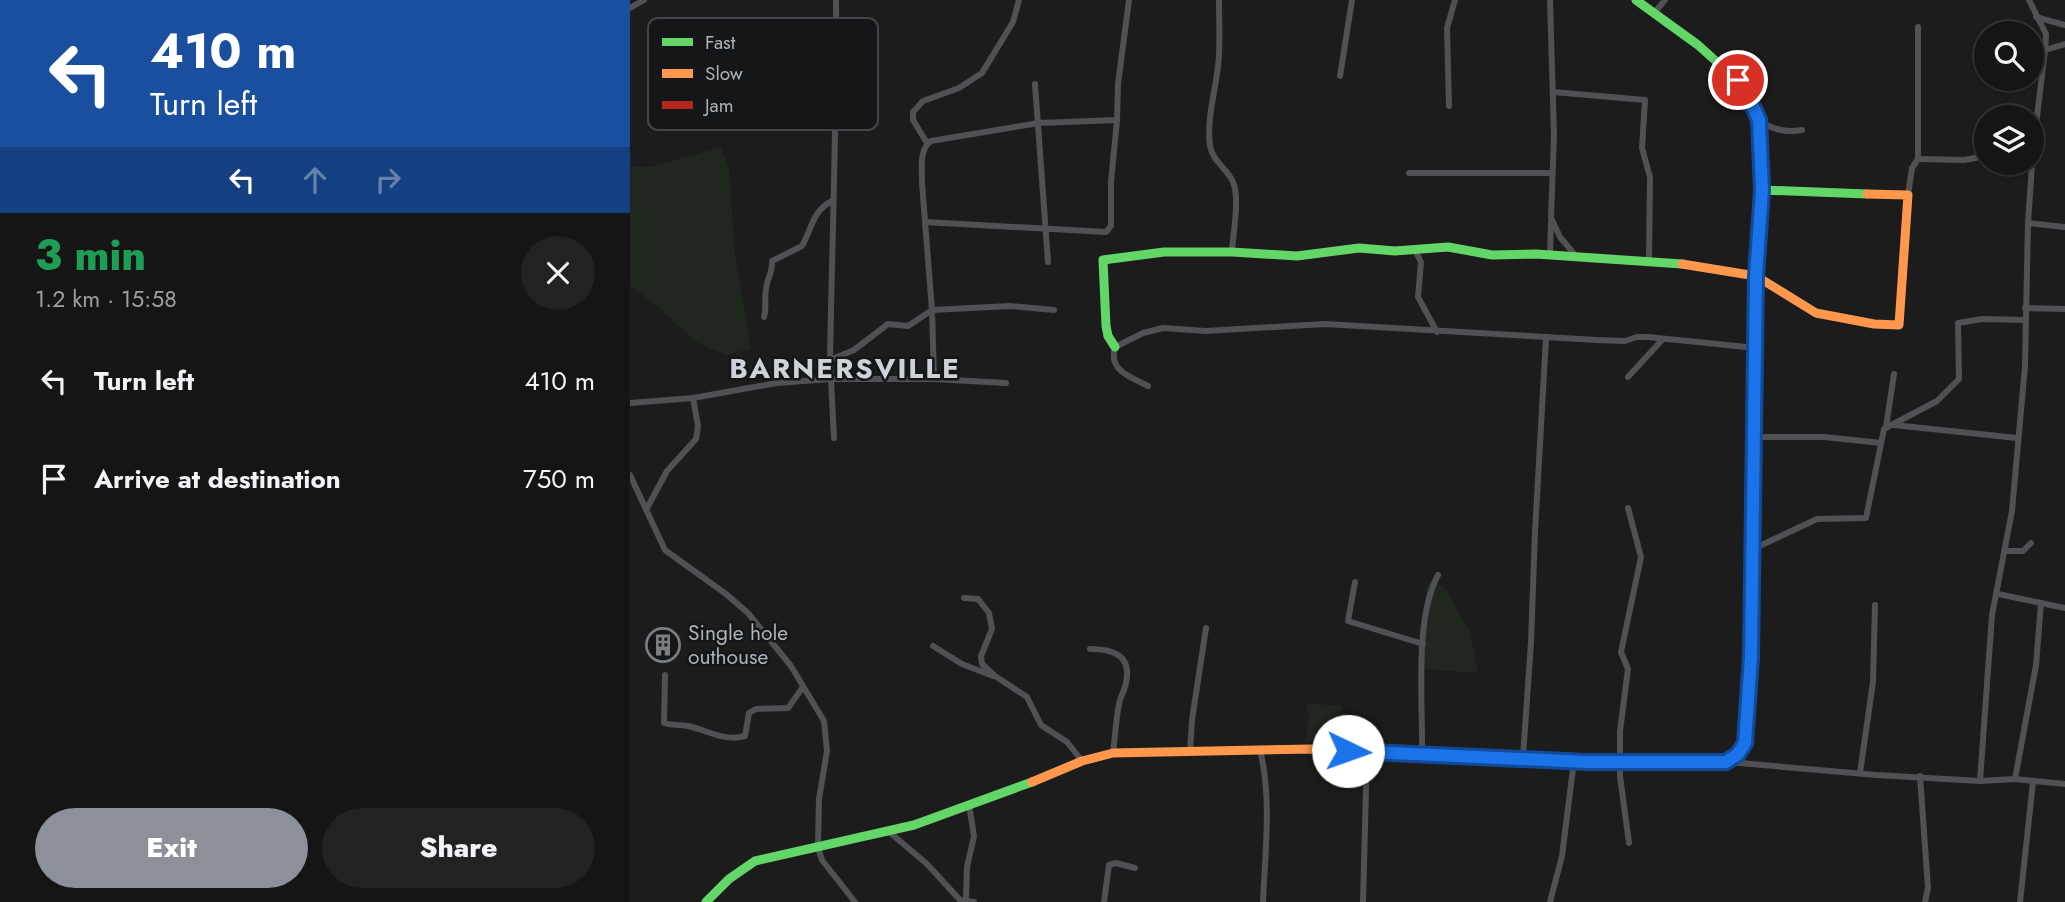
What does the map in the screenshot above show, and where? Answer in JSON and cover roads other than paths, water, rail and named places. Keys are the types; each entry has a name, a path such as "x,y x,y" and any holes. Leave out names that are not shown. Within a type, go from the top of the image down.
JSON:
{"main road":[{"path":"706,902 729,879 755,861 914,825 1082,761 1113,753 1311,749 1574,761 1726,762 1738,754 1745,743 1751,657 1756,276 1762,190 1759,120 1738,80 1698,45 1636,0"},
{"path":"1115,347 1108,336 1106,326 1103,260 1164,252 1297,256 1359,248 1415,250 1448,247 1492,255 1550,255 1649,261 1756,276 1815,313 1874,324 1899,325 1908,195 1762,190"}],"street":[{"path":"630,8 644,0"},
{"path":"836,0 836,18"},
{"path":"934,379 922,166 927,143 913,120 913,112 923,101 959,89 982,73 1013,22 1019,0"},
{"path":"925,222 1106,232 1110,229 1118,84 1129,0"},
{"path":"1219,0 1219,54 1209,112 1210,146 1234,185 1232,252"},
{"path":"1340,76 1352,0"},
{"path":"1449,106 1447,28 1455,0"},
{"path":"1550,0 1553,92 1550,255"},
{"path":"1655,12 1665,0"},
{"path":"2029,0 2046,34 2038,105"},
{"path":"2036,17 2064,24"},
{"path":"1908,195 1912,168 1918,159 1919,27"},
{"path":"2045,50 2065,44"},
{"path":"1035,84 1048,262"},
{"path":"1553,92 1645,100 1642,148 1650,177 1649,261"},
{"path":"927,143 1039,122 1118,120"},
{"path":"1759,120 1786,132 1802,130"},
{"path":"834,438 830,360 832,201 836,130"},
{"path":"1918,159 1974,158"},
{"path":"1409,173 1552,173"},
{"path":"1980,781 1992,615 2012,511 2025,366 2031,175"},
{"path":"764,317 767,306 765,289 773,268 772,261 802,246 822,206 832,201"},
{"path":"1551,218 1560,237 1577,258"},
{"path":"2028,223 2065,227"},
{"path":"1415,250 1421,262 1418,297 1437,332"},
{"path":"830,360 854,350 888,324 908,326 932,310 1010,306 1054,310"},
{"path":"2025,308 2065,309"},
{"path":"1889,426 1937,401 1959,379 1957,326 1960,321 2025,320"},
{"path":"1148,386 1133,380 1114,363 1115,347 1143,333 1163,328 1206,331 1325,324 1546,338 1625,341 1637,337 1756,348"},
{"path":"1523,757 1546,338"},
{"path":"1628,377 1662,340"},
{"path":"1751,550 1817,519 1866,517 1881,443 1889,426 1894,374"},
{"path":"632,402 693,398 777,383 831,379 934,379 1006,383"},
{"path":"646,510 667,471 696,439 698,425 693,398"},
{"path":"1889,426 2017,438"},
{"path":"1754,437 1824,437 1881,443"},
{"path":"630,475 665,550 748,613 791,666 824,721 827,751 819,799 818,847 822,860 855,902"},
{"path":"1628,508 1641,557 1620,652 1628,669 1620,731 1620,761 1622,803 1629,843"},
{"path":"2004,551 2023,551 2031,543"},
{"path":"1422,753 1423,644 1427,602 1438,575"},
{"path":"1355,582 1348,621 1423,644"},
{"path":"1998,594 2065,608"},
{"path":"964,598 978,599 989,613 992,629 981,656 982,664 1027,697 1041,725 1067,742 1082,761"},
{"path":"2015,779 2036,665 2041,603"},
{"path":"1860,773 1873,682 1875,605"},
{"path":"1190,752 1192,720 1206,628"},
{"path":"933,646 962,664 995,676"},
{"path":"1090,649 1108,649 1120,655 1124,662 1126,684 1119,701 1113,753"},
{"path":"665,675 664,723 730,737 745,736 749,713 756,709 788,708 803,687"},
{"path":"1260,750 1264,765 1265,793 1263,902"},
{"path":"1363,902 1367,752"},
{"path":"1550,902 1562,856 1574,761"},
{"path":"1726,762 1980,781 2015,779 2065,784"},
{"path":"1920,776 1928,888 1925,902"},
{"path":"2020,902 2033,782"},
{"path":"962,901 974,836 969,805"},
{"path":"888,831 927,864 962,901 974,902"},
{"path":"1104,902 1109,865 1116,863 1135,868"}],"place":[{"name":"Single hole outhouse","path":"663,645"}],"district":[{"name":"BARNERSVILLE","path":"845,368"}]}
